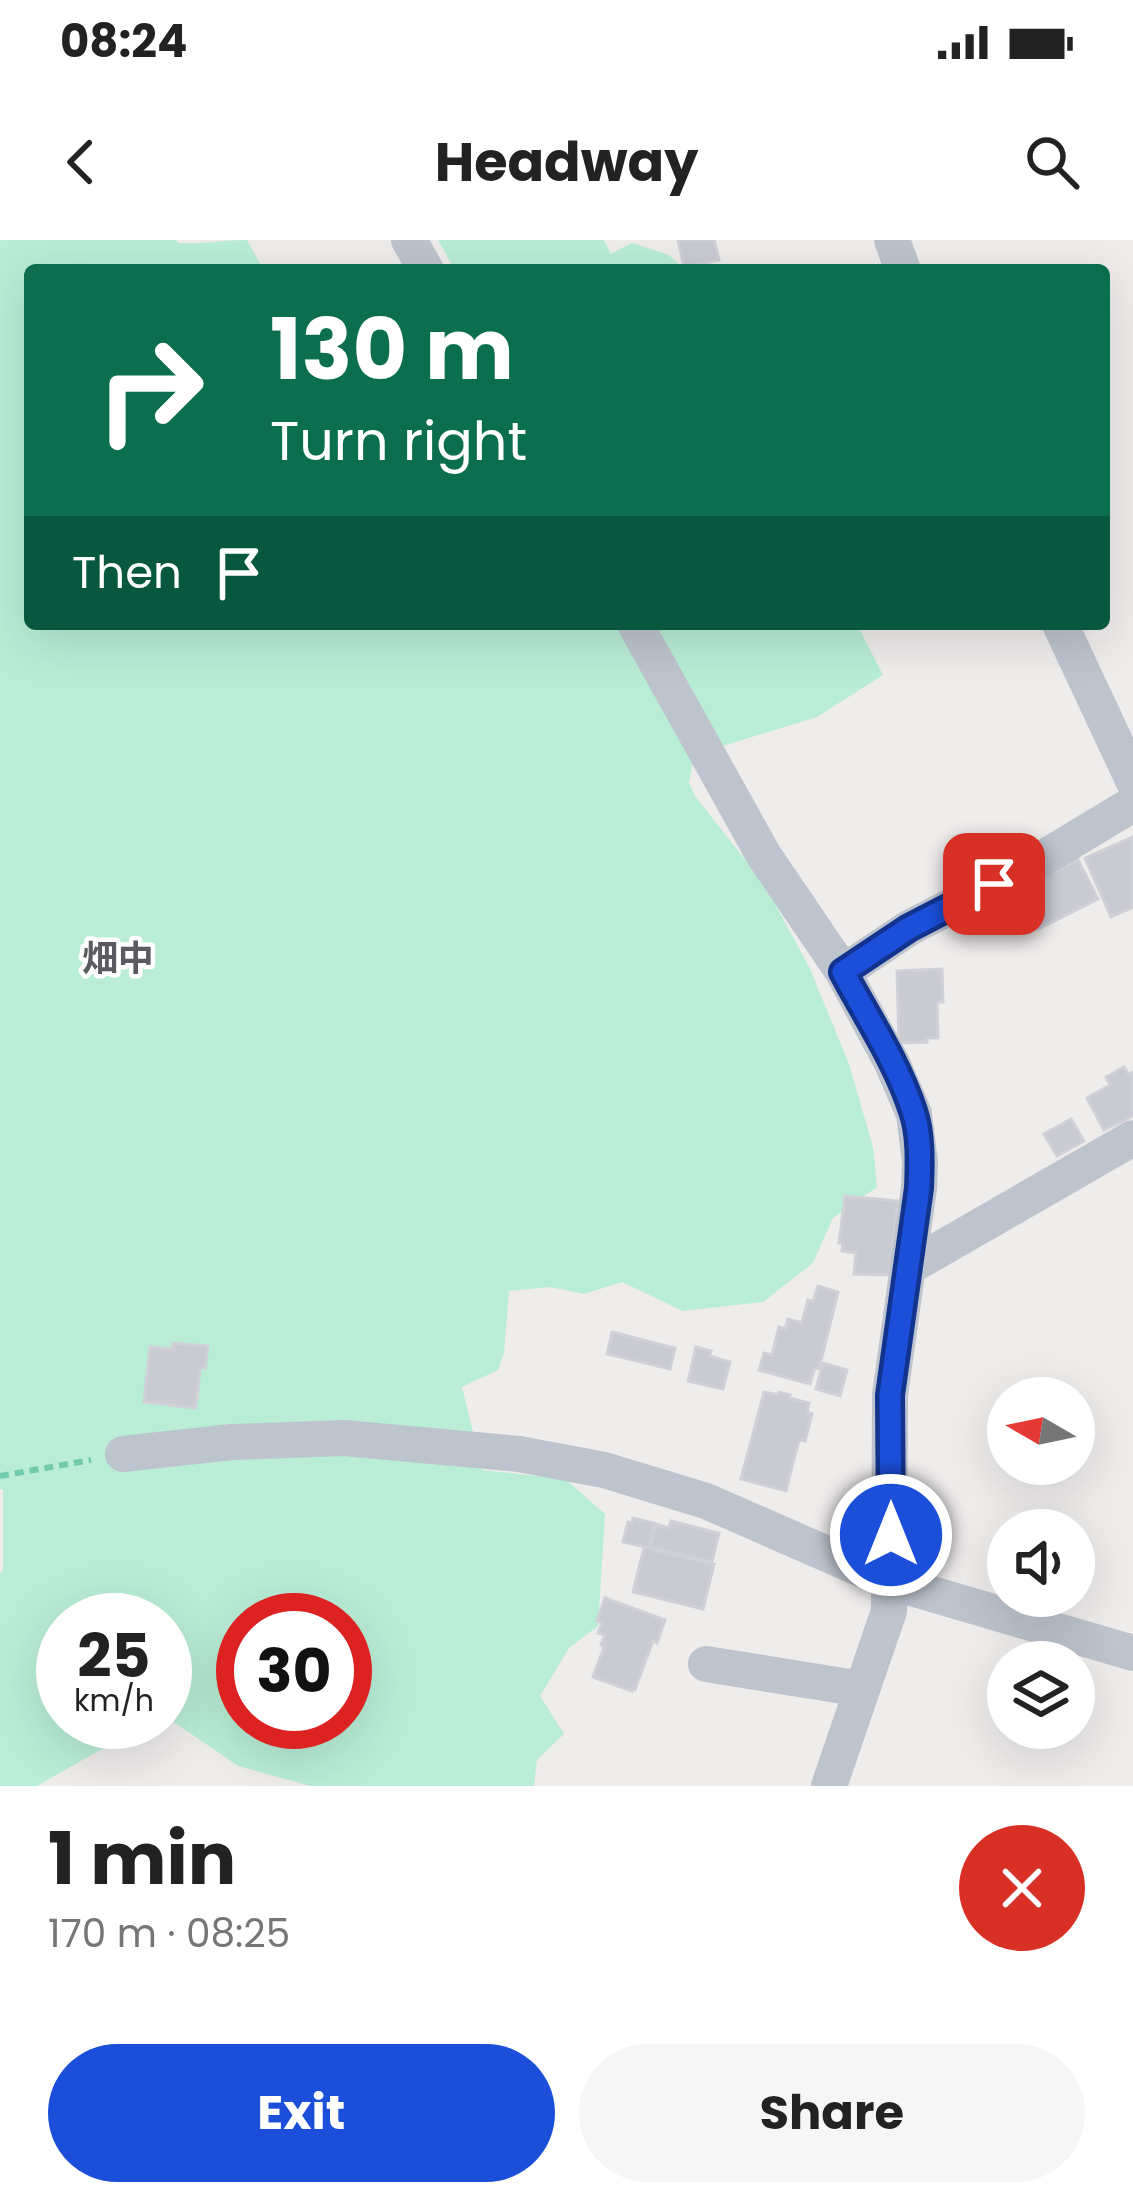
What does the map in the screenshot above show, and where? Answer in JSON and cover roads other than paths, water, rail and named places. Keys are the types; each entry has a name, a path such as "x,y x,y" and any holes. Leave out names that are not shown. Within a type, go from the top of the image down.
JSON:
{"street":[{"path":"638,630 763,854 843,972 914,1114 920,1162 890,1395 889,1611 829,1786"},
{"path":"1063,630 1133,780"},
{"path":"843,972 909,928 1037,862 1133,804"},
{"path":"909,1267 1133,1138"},
{"path":"123,1454 232,1442 344,1438 519,1454 604,1470 677,1491 891,1582 1133,1653"},
{"path":"706,1664 862,1689"}],"district":[{"name":"畑中","path":"118,958"}]}
